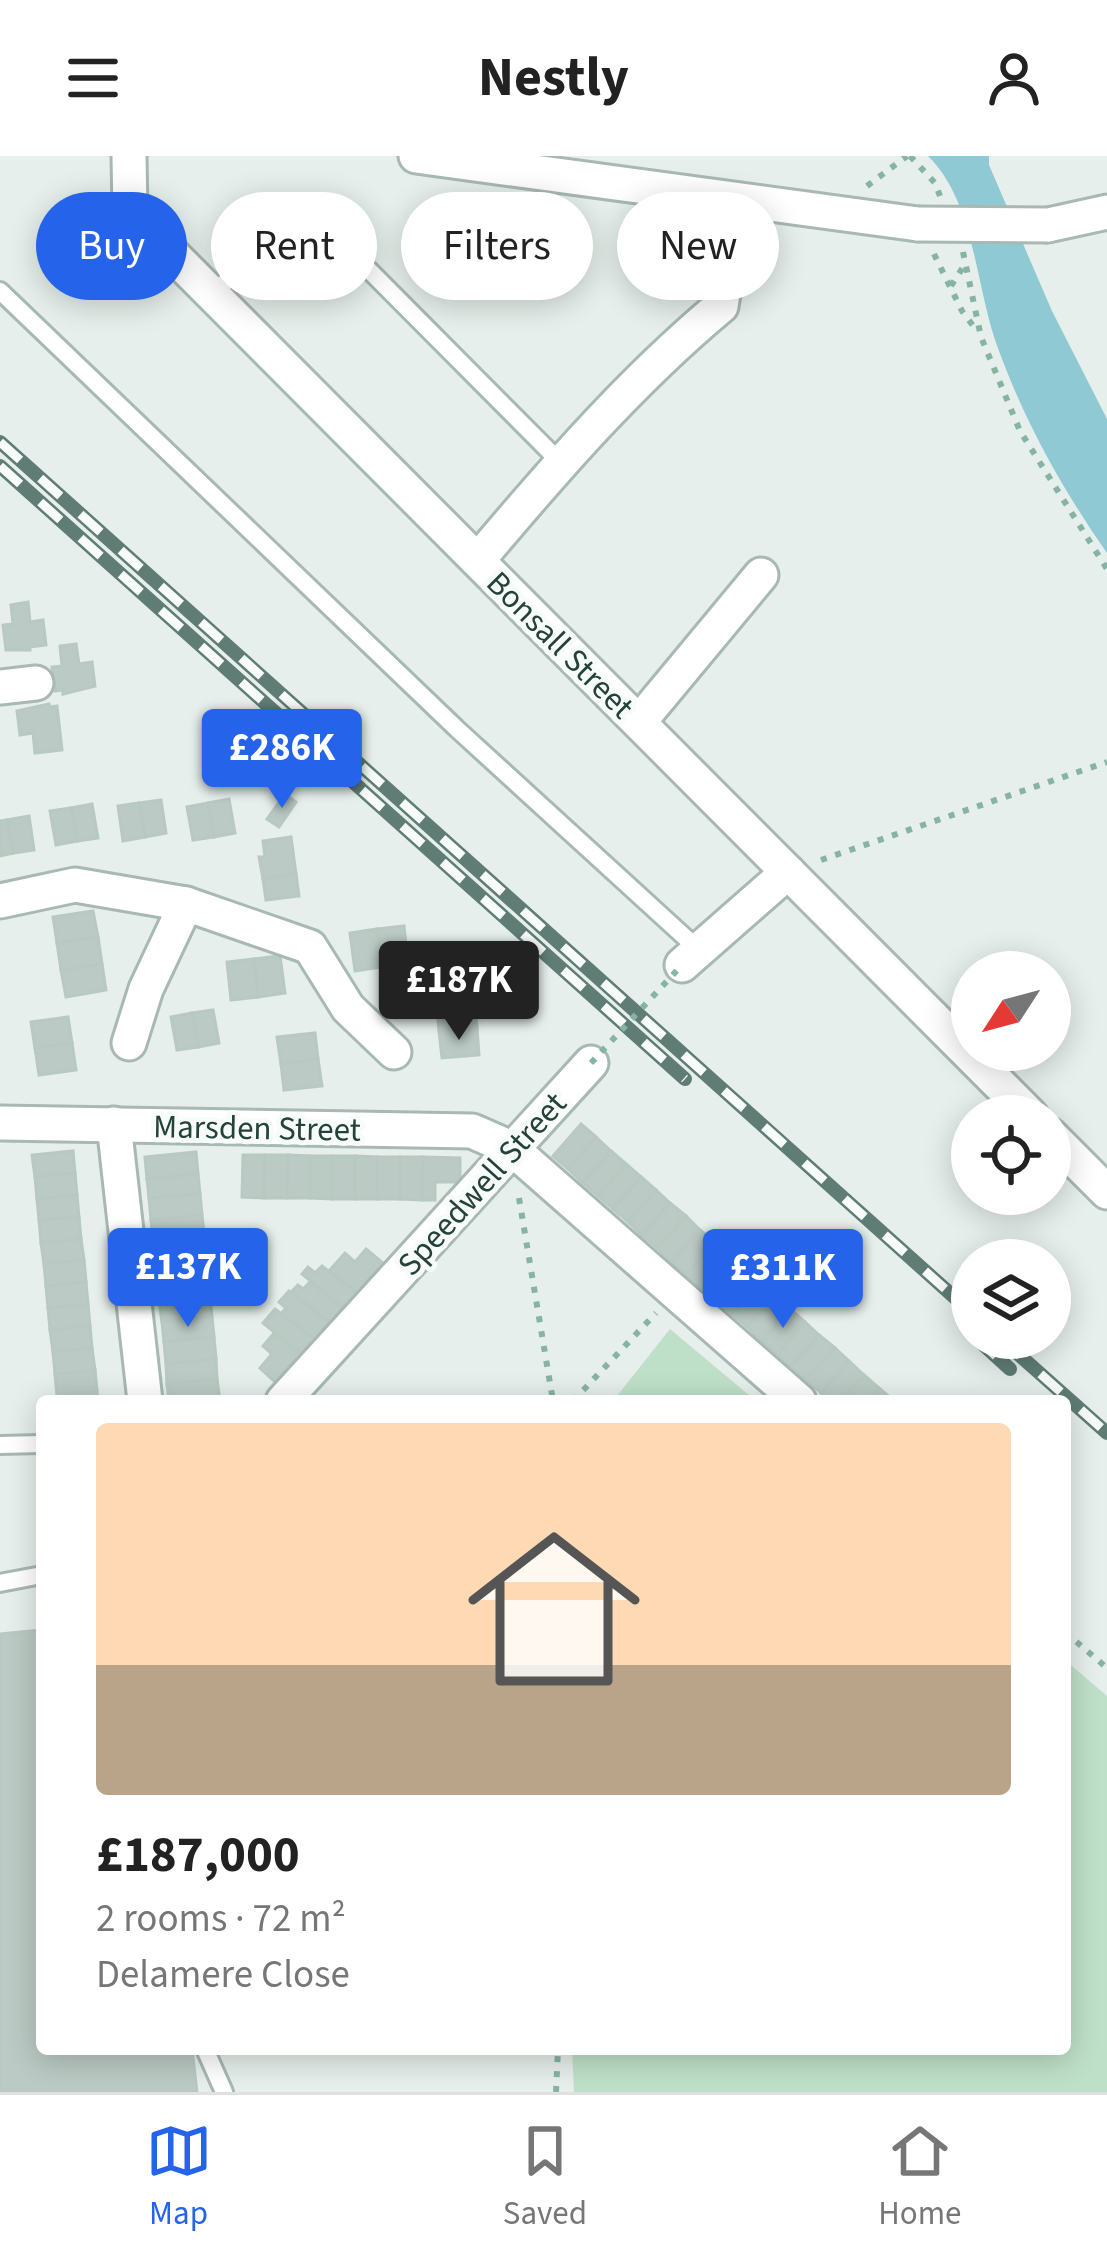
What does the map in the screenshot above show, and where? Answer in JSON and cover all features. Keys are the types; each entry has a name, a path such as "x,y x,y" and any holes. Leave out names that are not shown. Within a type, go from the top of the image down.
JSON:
{"street":[{"name":"Bonsall Street","path":"129,156 130,212 211,292"},
{"path":"416,156 486,160 832,212 931,214 1048,225 1107,212"},
{"name":"Bonsall Street","path":"219,300 1010,1095"},
{"path":"478,560 561,463 722,300"},
{"path":"639,722 761,575"},
{"path":"0,687 36,682"},
{"path":"690,957 788,872"},
{"path":"0,901 75,885 186,904 310,947 348,1008 394,1052"},
{"path":"130,1043 146,989 186,904"},
{"name":"Speedwell Street","path":"288,1395 591,1063"},
{"name":"Marsden Street","path":"0,1123 472,1131 511,1148"},
{"path":"114,1124 144,1395"},
{"path":"511,1148 792,1395"},
{"path":"1071,1156 1107,1192"}],"lane":[{"path":"377,278 561,463"},
{"path":"0,291 690,957"},
{"path":"0,1445 36,1444"},
{"path":"0,1582 36,1576"},
{"path":"208,2055 224,2092"}],"path":[{"path":"910,156 934,183 931,214"},
{"path":"962,248 981,337 1020,431 1107,569"},
{"path":"966,263 950,286 981,337"},
{"path":"788,872 1107,762"},
{"name":"Speedwell Street","path":"591,1063 690,957"},
{"path":"511,1148 552,1395"},
{"path":"579,1395 675,1293"},
{"path":"1071,1637 1107,1668"},
{"path":"556,2092 558,2055"}],"green space":[{"path":"670,1329 749,1395 618,1395"},
{"path":"1071,1665 1107,1696 1107,2092 574,2092 572,2055 1071,2055"}],"water":[{"path":"928,156 989,156 1052,311 1107,419 1107,553 1061,481 1021,404 991,327 956,198"}],"building":[{"path":"28,602 30,622 43,620 46,645 6,650 3,625 13,624 11,605"},
{"path":"76,644 79,664 92,662 95,686 63,694 63,690 55,691 52,667 62,666 60,646"},
{"path":"57,706 62,750 35,753 33,733 20,735 17,711"},
{"path":"285,794 296,802 279,827 267,819"},
{"path":"229,799 235,833 214,837 208,803"},
{"path":"161,800 166,833 145,837 139,803"},
{"path":"139,803 145,837 123,841 118,806"},
{"path":"208,803 214,837 193,840 187,807"},
{"path":"92,804 98,838 77,841 71,808"},
{"path":"71,808 77,841 56,845 50,811"},
{"path":"29,816 34,850 13,853 7,820"},
{"path":"7,820 13,853 0,856 0,821"},
{"path":"291,837 296,874 263,879 259,857 265,857 263,841"},
{"path":"296,874 299,896 266,900 263,879"},
{"path":"93,911 98,937 57,943 53,917"},
{"path":"404,926 408,964 381,967 377,929"},
{"path":"377,929 381,967 355,971 350,933"},
{"path":"98,937 102,964 61,970 57,943"},
{"path":"280,956 285,993 258,997 254,959"},
{"path":"254,959 258,997 231,1000 227,962"},
{"path":"102,964 106,990 66,997 61,970"},
{"path":"474,993 477,1028 439,1031 436,997"},
{"path":"213,1010 219,1043 198,1047 192,1013"},
{"path":"192,1013 198,1047 177,1050 171,1017"},
{"path":"68,1017 72,1043 35,1048 31,1022"},
{"path":"477,1028 479,1055 442,1058 439,1031"},
{"path":"315,1033 318,1059 281,1064 277,1037"},
{"path":"72,1043 76,1070 39,1075 35,1048"},
{"path":"318,1059 322,1086 284,1090 281,1064"},
{"path":"581,1124 596,1137 568,1169 553,1156"},
{"path":"596,1137 611,1151 583,1183 568,1169"},
{"path":"73,1151 75,1173 35,1177 32,1155"},
{"path":"611,1151 626,1164 598,1196 583,1183"},
{"path":"196,1152 198,1174 147,1179 145,1157"},
{"path":"243,1155 265,1155 264,1198 242,1197"},
{"path":"265,1155 288,1155 287,1198 264,1198"},
{"path":"288,1155 310,1156 310,1198 287,1198"},
{"path":"310,1156 332,1156 332,1199 310,1198"},
{"path":"332,1156 355,1156 355,1199 332,1199"},
{"path":"355,1156 377,1157 377,1199 355,1199"},
{"path":"377,1157 400,1157 400,1199 377,1199"},
{"path":"400,1157 423,1157 422,1200 400,1199"},
{"path":"423,1157 460,1158 460,1182 435,1182 435,1200 422,1200"},
{"path":"626,1164 641,1177 613,1209 598,1196"},
{"path":"75,1173 77,1195 37,1199 35,1177"},
{"path":"198,1174 200,1194 149,1198 147,1179"},
{"path":"641,1177 656,1190 628,1222 613,1209"},
{"path":"656,1190 670,1203 642,1235 628,1222"},
{"path":"200,1194 202,1215 151,1220 149,1198"},
{"path":"77,1195 79,1217 39,1220 37,1199"},
{"path":"670,1203 686,1216 657,1248 642,1235"},
{"path":"202,1215 204,1233 153,1238 151,1220"},
{"path":"686,1216 700,1230 672,1262 657,1248"},
{"path":"79,1217 81,1239 41,1243 39,1220"},
{"path":"700,1230 715,1243 687,1275 672,1262"},
{"path":"204,1233 206,1255 156,1260 153,1238"},
{"path":"81,1239 84,1260 44,1264 41,1243"},
{"path":"715,1243 730,1256 702,1288 687,1275"},
{"path":"366,1249 391,1270 365,1299 329,1271 345,1253 355,1262"},
{"path":"206,1255 208,1277 158,1282 156,1260"},
{"path":"730,1256 745,1269 717,1301 702,1288"},
{"path":"84,1260 86,1282 46,1286 44,1264"},
{"path":"322,1266 365,1299 351,1314 302,1274 308,1267 315,1273"},
{"path":"745,1269 760,1282 732,1314 717,1301"},
{"path":"208,1277 210,1296 159,1301 158,1282"},
{"path":"86,1282 88,1304 48,1308 46,1286"},
{"path":"310,1282 351,1314 338,1329 291,1292"},
{"path":"760,1282 775,1295 747,1327 732,1314"},
{"path":"289,1291 338,1329 323,1345 281,1314 286,1308 279,1302"},
{"path":"775,1295 790,1309 762,1341 747,1327"},
{"path":"210,1296 212,1317 162,1322 159,1301"},
{"path":"88,1304 90,1326 50,1330 48,1308"},
{"path":"275,1309 323,1345 310,1361 263,1323"},
{"path":"790,1309 805,1322 777,1354 762,1341"},
{"path":"212,1317 214,1337 164,1342 162,1322"},
{"path":"805,1322 819,1335 791,1367 777,1354"},
{"path":"90,1326 92,1348 53,1352 50,1330"},
{"path":"274,1333 310,1361 284,1390 260,1368 272,1354 263,1346"},
{"path":"819,1335 835,1348 806,1380 791,1367"},
{"path":"214,1337 216,1359 166,1364 164,1342"},
{"path":"92,1348 95,1370 55,1374 53,1352"},
{"path":"835,1348 849,1361 821,1393 806,1380"},
{"path":"216,1359 217,1379 167,1384 166,1364"},
{"path":"849,1361 864,1375 846,1395 821,1393"},
{"path":"95,1370 97,1391 57,1395 55,1374"},
{"path":"864,1375 879,1388 873,1395 846,1395"},
{"path":"217,1379 219,1395 168,1395 167,1384"},
{"path":"36,1631 36,2055 193,2055 197,2092 0,2092 0,1634"}],"railway":[{"path":"0,442 951,1294"},
{"path":"0,466 685,1079"},
{"path":"999,1359 1010,1369"},
{"path":"1024,1359 1064,1395"},
{"path":"1071,1401 1107,1433"}]}
